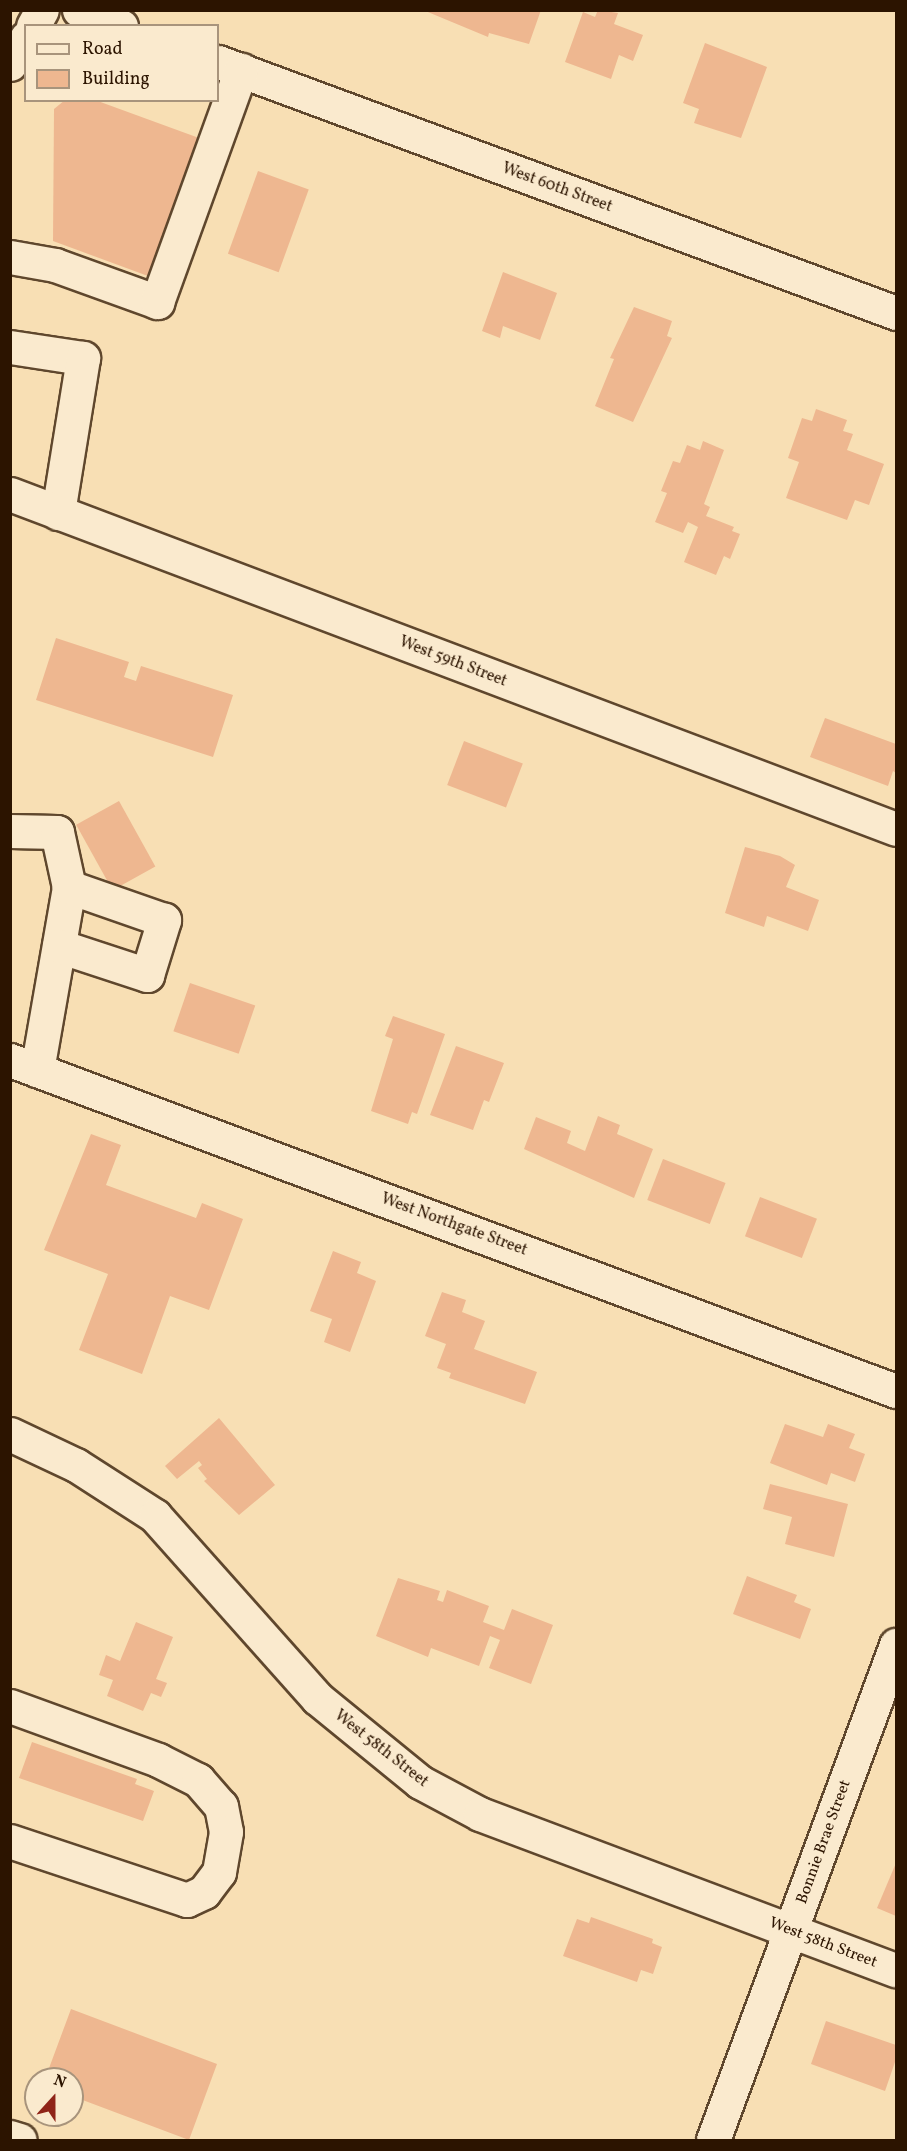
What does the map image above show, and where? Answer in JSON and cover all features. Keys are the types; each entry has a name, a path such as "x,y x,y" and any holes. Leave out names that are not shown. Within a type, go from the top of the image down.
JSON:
{"street":[{"path":"34,24 42,10"},
{"path":"79,10 117,24"},
{"path":"10,64 24,41"},
{"path":"219,99 229,66"},
{"name":"West 60th Street","path":"229,66 897,313"},
{"path":"10,257 55,264 157,302 218,102"},
{"path":"10,347 83,358 58,513"},
{"name":"West 59th Street","path":"10,494 897,829"},
{"path":"10,831 57,832 69,887 59,946 24,1065"},
{"path":"59,946 147,975 164,920 69,887"},
{"name":"West Northgate Street","path":"24,1065 897,1391"},
{"name":"West 58th Street","path":"10,1434 76,1465 155,1516 317,1698 420,1782 480,1814 897,1971"},
{"name":"Bonnie Brae Street","path":"713,2140 897,1645"},
{"path":"10,1706 158,1760 198,1780 221,1806 226,1832 219,1872 204,1892 187,1900 10,1841"},
{"path":"10,2137 21,2140"}],"building":[{"path":"423,10 541,10 529,44 489,33 488,37"},
{"path":"598,10 618,13 614,24 643,35 633,61 619,55 611,79 565,62 583,12 595,17"},
{"path":"705,43 767,67 741,138 694,123 699,109 683,103"},
{"path":"63,102 100,102 199,138 148,276 53,241 54,109"},
{"path":"258,171 309,189 279,272 228,254"},
{"path":"503,272 557,293 540,340 503,326 500,338 482,331"},
{"path":"634,307 672,321 667,336 672,338 633,422 595,406 614,359 610,358"},
{"path":"816,409 847,420 843,431 853,434 847,450 884,464 869,505 855,500 847,520 786,498 799,462 788,458 802,418 812,421"},
{"path":"703,441 724,450 704,504 710,507 706,516 734,527 732,531 740,534 730,559 724,556 716,575 684,562 698,527 688,522 683,533 655,522 667,493 661,491 673,461 680,463 687,445 700,450"},
{"path":"56,638 129,662 124,677 136,681 141,666 233,695 213,757 36,700"},
{"path":"825,718 896,744 896,773 893,771 888,786 810,757"},
{"path":"464,741 523,764 506,807 447,785"},
{"path":"119,801 155,867 113,890 76,825"},
{"path":"745,847 780,856 795,865 786,887 819,900 808,931 767,916 764,927 725,913"},
{"path":"190,983 255,1005 239,1054 173,1031"},
{"path":"393,1016 445,1034 417,1114 412,1112 408,1124 371,1111 393,1039 385,1036"},
{"path":"456,1046 504,1063 489,1102 484,1100 473,1130 430,1115"},
{"path":"598,1116 620,1125 617,1134 653,1149 634,1198 524,1149 536,1117 571,1131 567,1143 585,1151"},
{"path":"91,1134 121,1145 106,1185 196,1218 202,1203 243,1219 209,1310 170,1296 142,1374 79,1350 108,1274 44,1250"},
{"path":"663,1159 726,1183 710,1224 647,1200"},
{"path":"760,1197 817,1219 802,1258 745,1236"},
{"path":"333,1251 361,1262 357,1273 376,1281 350,1352 324,1342 332,1319 310,1311"},
{"path":"442,1292 466,1300 462,1312 485,1321 474,1349 537,1372 525,1404 449,1378 451,1373 437,1368 446,1344 425,1336"},
{"path":"219,1418 275,1485 239,1515 204,1481 207,1479 198,1468 202,1465 199,1461 177,1479 165,1466"},
{"path":"785,1424 823,1437 828,1424 855,1434 849,1448 865,1454 855,1482 831,1473 827,1485 770,1463"},
{"path":"770,1484 848,1504 834,1557 785,1544 792,1517 763,1509"},
{"path":"747,1576 797,1595 794,1602 811,1609 800,1639 733,1614"},
{"path":"398,1578 440,1591 437,1600 443,1602 447,1590 489,1606 483,1622 504,1630 512,1609 553,1625 531,1684 489,1668 500,1640 490,1636 479,1666 431,1648 428,1657 376,1636"},
{"path":"136,1622 173,1637 156,1679 167,1683 161,1697 151,1693 143,1711 107,1696 113,1680 99,1675 106,1655 120,1661"},
{"path":"32,1742 137,1779 135,1784 154,1791 143,1821 19,1778"},
{"path":"896,1863 896,1916 877,1908"},
{"path":"591,1917 653,1939 652,1943 662,1947 653,1974 641,1970 637,1982 563,1956 577,1919 589,1923"},
{"path":"71,2009 217,2064 189,2140 84,2101 84,2067 49,2067"},
{"path":"826,2021 896,2045 896,2059 885,2091 811,2064"}]}
